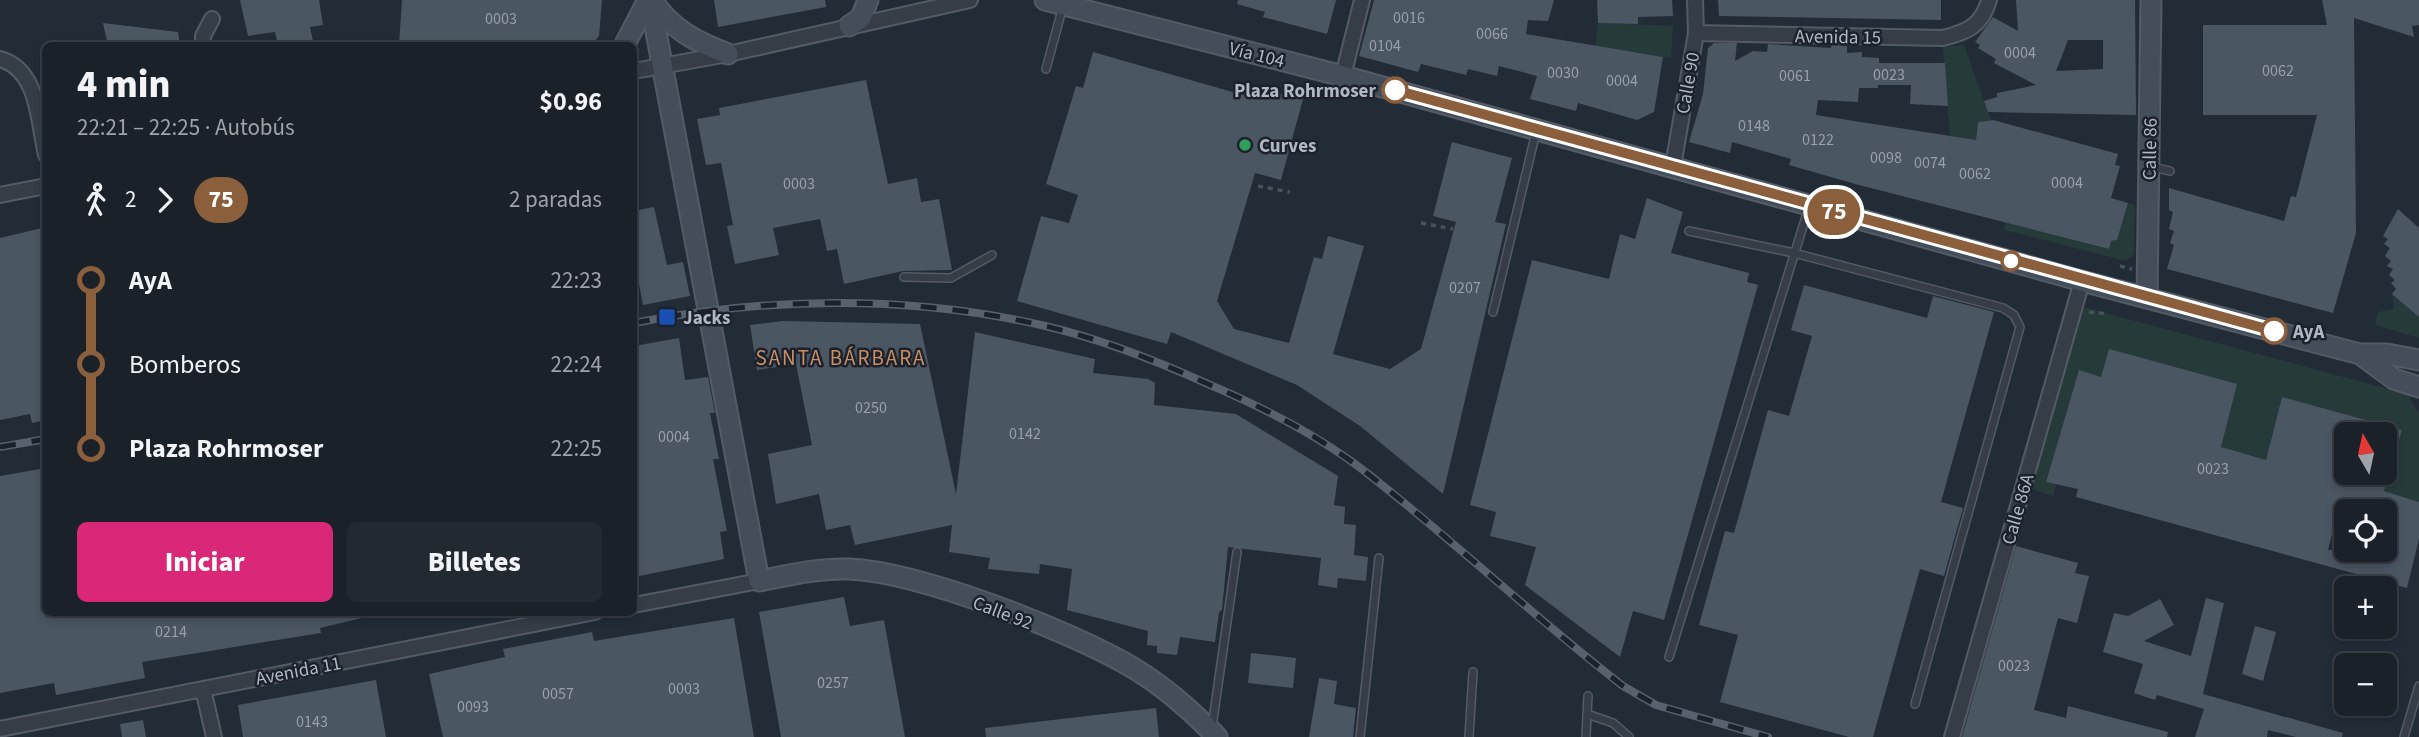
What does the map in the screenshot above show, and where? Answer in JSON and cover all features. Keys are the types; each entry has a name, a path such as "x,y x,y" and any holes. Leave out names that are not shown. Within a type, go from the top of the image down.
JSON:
{"street":[{"path":"626,42 650,0"},
{"path":"650,0 682,33 728,54"},
{"path":"637,604 759,581 650,0"},
{"path":"849,26 861,18 868,0"},
{"path":"637,70 728,54 970,0"},
{"path":"1343,75 1362,0"},
{"name":"Calle 90","path":"1673,166 1696,33 1695,0"},
{"name":"Avenida 15","path":"1696,33 1942,38 1969,31 1985,15 1989,0"},
{"name":"Calle 86","path":"2147,298 2151,0"},
{"name":"Vía 104","path":"1054,3 1343,75 2081,281 2360,354 2387,354 2419,360"},
{"path":"203,42 203,36 212,19"},
{"path":"6,61 24,72 32,88 42,136"},
{"path":"0,195 42,187"},
{"name":"Calle 86A","path":"1952,737 2081,281"},
{"name":"Vía 104","path":"2360,354 2380,371 2419,387"},
{"name":"Calle 92","path":"759,581 810,570 850,569 889,575 962,596 1080,641 1133,668 1188,708 1214,734"},
{"name":"Avenida 11","path":"0,729 575,616"},
{"path":"204,689 214,737"}],"lane":[{"path":"1046,69 1054,3"},
{"path":"1493,312 1537,128"},
{"path":"2148,166 2170,171"},
{"path":"1669,657 1809,205"},
{"path":"1689,231 1794,253 2003,308 2014,315 2020,327 1915,704"},
{"path":"904,277 951,278 992,255"},
{"path":"1214,734 1237,552"},
{"path":"1360,737 1379,558"},
{"path":"1469,737 1473,672"},
{"path":"2404,737 2419,686"},
{"path":"1586,737 1588,696"},
{"path":"1587,715 1613,723 1629,737"}],"path":[{"path":"1258,186 1290,192"},
{"path":"1421,223 1453,229"}],"shaded area":[{"path":"1598,23 1673,26 1671,58 1595,46"},
{"path":"1964,45 1991,120 1978,122 1976,140 1950,136 1943,47"},
{"path":"2128,203 2135,205 2134,254 2126,261 2004,230 2007,221 2108,249 2111,241 2117,240"},
{"path":"2392,294 2419,315 2419,338 2375,325 2378,312 2394,309"},
{"path":"2083,307 2407,394 2419,414 2419,502 2384,491 2386,485 2398,485 2398,441 2401,430 2398,429 2398,422 2372,422 2282,397 2270,443 2334,480 2158,429 2109,349 2101,377 2079,371 2046,482 2056,484 2053,496 2029,488"}],"building":[{"path":"240,0 319,0 323,25 310,27 313,42 277,42 275,32 248,36"},
{"path":"402,0 602,0 599,36 594,42 399,42"},
{"path":"714,0 825,0 826,7 718,27"},
{"path":"1238,0 1336,0 1327,34 1263,17 1265,12 1237,4"},
{"path":"1374,0 1554,0 1548,21 1528,20 1526,34 1663,57 1654,112 1637,120 1578,103 1576,111 1530,99 1537,76 1499,66 1497,76 1468,69 1466,75 1421,64 1418,72 1359,56"},
{"path":"1597,0 1672,0 1673,16 1638,17 1638,24 1598,23"},
{"path":"1718,0 1941,0 1941,20 1719,16"},
{"path":"2016,0 2135,0 2136,115 1988,112 1984,101 1997,97 1997,93 2036,85 1994,63 1996,59 1978,48 1980,45 1975,42 1993,17 2018,31","holes":["2068,40 2103,40 2103,69 2056,71"]},
{"path":"2322,0 2419,0 2419,25 2412,26 2414,37 2354,18 2356,233 2333,313 2167,269 2174,245 2170,243 2174,231 2169,229 2173,212 2169,210 2169,188 2284,221 2291,196 2296,197 2317,115 2203,115 2203,25 2327,25"},
{"path":"103,23 178,32 179,42 107,42"},
{"path":"1714,43 1737,43 1735,61 1753,51 1767,52 1768,44 1831,48 1831,45 1847,46 1847,53 1862,52 1862,57 1879,58 1879,63 1945,63 1948,106 1910,104 1911,85 1878,85 1878,88 1859,88 1858,102 1818,100 1816,115 1976,140 1978,122 1993,120 2118,154 2115,165 2120,166 2111,198 2128,203 2117,240 2111,241 2109,249 1859,185 1789,165 1791,159 1732,142 1730,153 1689,142 1703,94 1708,48"},
{"path":"1093,52 1243,95 1245,86 1303,99 1281,180 1255,173 1217,301 1234,329 1289,343 1314,257 1322,259 1328,236 1364,246 1333,354 1390,369 1421,349 1456,222 1433,216 1452,142 1512,158 1495,222 1506,224 1443,494 1360,426 1297,385 1171,332 1167,344 1017,301 1041,216 1069,223 1078,195 1046,184 1076,86 1083,88"},
{"path":"866,80 888,184 917,178 921,202 939,199 952,270 903,271 844,284 837,249 827,251 820,219 773,228 779,255 735,264 727,226 733,225 721,163 706,165 697,119 720,115 719,108"},
{"path":"1647,198 1683,212 1671,253 1749,273 1747,282 1758,285 1664,620 1633,611 1620,657 1525,585 1536,547 1490,536 1496,512 1470,505 1532,260 1609,279 1620,234 1635,239"},
{"path":"654,207 667,265 683,262 690,296 643,305 637,274 637,210"},
{"path":"2398,209 2419,228 2419,317 2392,294 2396,289 2391,283 2395,280 2389,275 2393,269 2387,266 2391,261 2385,256 2390,248 2384,244 2388,239 2383,236"},
{"path":"42,228 42,421 32,423 30,414 0,420 0,238"},
{"path":"1804,285 1927,318 1933,296 1994,312 1941,502 1963,508 1944,576 1920,569 1873,737 1849,737 1720,702 1738,635 1699,625 1725,531 1734,533 1768,410 1789,416 1812,336 1791,330"},
{"path":"783,321 920,324 956,494 975,332 1095,359 1093,373 1148,379 1155,383 1154,405 1236,414 1338,476 1334,505 1345,507 1344,524 1356,525 1354,555 1368,557 1366,581 1338,578 1337,588 1318,585 1321,558 1228,547 1222,610 1219,612 1215,642 1180,637 1177,655 1157,653 1157,646 1147,645 1148,631 1067,610 1072,569 1040,564 1039,574 988,569 990,558 949,552 952,525 855,545 850,525 826,530 819,494 776,504 768,454 812,445 796,364 757,370 750,325"},
{"path":"679,338 685,380 708,377 715,413 710,413 719,459 713,459 727,531 720,532 724,559 637,576 637,345"},
{"path":"2109,349 2237,384 2221,447 2266,460 2282,397 2373,422 2334,422 2334,485 2386,485 2384,491 2419,502 2419,539 2407,588 2397,585 2397,576 2363,576 2076,497 2078,489 2046,482 2079,370 2101,377"},
{"path":"42,469 42,616 362,618 320,628 321,633 142,662 145,678 56,695 54,683 0,693 0,476"},
{"path":"2016,546 2078,563 2075,573 2089,576 2077,623 2058,618 2034,710 2066,718 2068,706 2168,732 2167,737 1962,737"},
{"path":"844,597 850,626 884,620 905,737 781,737 759,612"},
{"path":"2206,598 2224,603 2203,694 2343,733 2342,737 2296,737 2268,730 2267,737 2195,737 2204,709 2157,695 2155,700 2134,693 2143,664 2103,652 2114,613 2128,616 2160,599 2174,625 2144,641 2191,656"},
{"path":"734,618 754,737 443,737 429,674 505,657 503,649 592,632 594,641"},
{"path":"2255,626 2276,632 2263,681 2242,674"},
{"path":"1251,653 1296,658 1293,688 1248,683"},
{"path":"1319,678 1337,681 1334,704 1356,708 1353,737 1309,737"},
{"path":"376,680 386,737 243,737 238,705"},
{"path":"1156,708 1159,737 986,737 985,728"},
{"path":"143,720 146,737 122,737 120,724"}],"railway":[{"path":"637,322 684,314 786,304 889,304 991,315 1062,330 1126,350 1248,402 1308,433 1345,457 1429,523 1623,686 1656,705 1768,737"},
{"path":"0,447 42,440"}],"bus line":[{"name":"75","path":"1395,90 2081,281 2274,331"}],"place":[{"name":"Plaza Rohrmoser","path":"1395,90"},
{"name":"Curves","path":"1245,145"},
{"name":"Jacks","path":"667,317"},
{"name":"AyA","path":"2274,331"}],"district":[{"name":"SANTA BÁRBARA","path":"841,358"}]}
